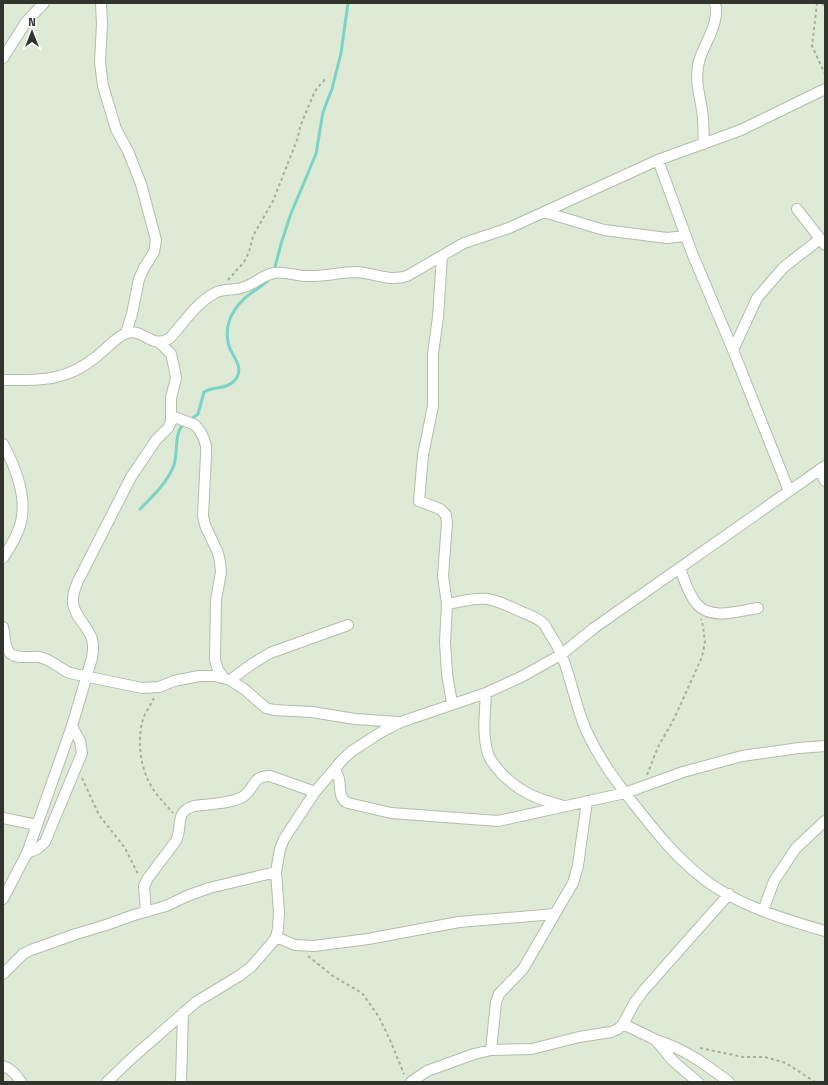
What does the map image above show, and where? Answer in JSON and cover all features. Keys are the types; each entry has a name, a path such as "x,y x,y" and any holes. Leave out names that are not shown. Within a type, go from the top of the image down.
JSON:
{"street":[{"path":"3,58 26,22 44,3"},
{"path":"3,380 41,380 60,376 77,370 126,333 132,314 139,279 154,252 156,240 141,184 128,150 116,128 103,86 100,62 102,24 101,3"},
{"path":"704,144 702,111 697,83 698,70 700,58 715,22 715,3"},
{"path":"160,343 170,338 202,303 214,293 221,290 244,288 260,278 282,272 308,276 363,272 397,279 407,276 464,243 509,228 658,160 704,144 775,114 804,98 825,89"},
{"path":"658,160 686,236 789,491"},
{"path":"733,350 757,298 784,267 822,242 797,209"},
{"path":"544,212 604,230 667,238 686,236"},
{"path":"442,256 438,317 433,354 433,406 424,449 419,501 440,509 446,515 447,523 443,576 446,604 444,642 452,703"},
{"path":"3,899 27,853 72,726 94,649 92,639 76,615 73,602 74,592 81,575 131,477 156,440 168,428 171,422 171,398 176,378 171,354 160,343 154,342 136,333 126,333"},
{"path":"172,416 195,426 200,431 206,446 203,516 205,525 218,553 221,572 216,600 215,660 218,670 227,679 244,689 266,708 274,710 312,712 355,719 401,722"},
{"path":"3,444 17,476 21,490 23,509 21,524 3,558"},
{"path":"106,1082 200,999 239,976 251,967 276,937 278,929 278,912 276,872 278,855 284,839 315,792 334,769 352,751 382,731 401,722 452,703 486,693 524,676 562,654 594,628 822,468 825,481"},
{"path":"680,569 695,602 704,610 726,614 758,608"},
{"path":"446,604 488,599 534,617 543,623 562,654 586,729 598,754 657,833 686,864 704,879 729,894 763,911 825,932"},
{"path":"3,627 7,648 14,656 42,658 70,673 142,688 159,687 174,681 199,676 227,679 270,653 348,625"},
{"path":"486,693 484,724 485,744 488,756 510,782 525,793 543,801 563,806"},
{"path":"27,853 37,849 45,842 82,753 80,741 72,726"},
{"path":"334,769 338,777 344,802 391,813 498,821 625,792 684,772 742,756 825,746"},
{"path":"146,912 144,886 148,878 176,841 183,812 187,808 239,799 247,794 255,781 261,777 270,776 315,792"},
{"path":"491,1050 496,1002 499,994 523,969 573,883 578,866 587,801"},
{"path":"3,818 37,825"},
{"path":"763,911 774,881 796,848 825,821"},
{"path":"3,974 15,960 27,952 76,934 166,906 209,888 276,872"},
{"path":"407,1079 440,1065 474,1054 491,1050 537,1048 579,1037 611,1032 618,1029 624,1024 644,990 729,894"},
{"path":"276,937 295,945 314,946 368,939 459,922 555,914"},
{"path":"181,1082 183,1013"},
{"path":"624,1024 654,1040 673,1061 698,1082"},
{"path":"654,1040 672,1045 686,1052 729,1082"},
{"path":"3,1066 8,1067 14,1072 21,1082"}],"path":[{"path":"817,3 812,46 825,74"},
{"path":"822,3 825,8"},
{"path":"214,293 237,271 244,262 249,252 253,236 273,201 297,140 301,124 315,92 326,78"},
{"path":"643,786 658,747 674,720 702,657 705,642 703,626 695,602"},
{"path":"159,687 143,721 140,735 141,754 146,776 152,788 180,822"},
{"path":"77,765 99,815 125,848 144,886"},
{"path":"295,945 332,976 362,993 379,1017 407,1079"},
{"path":"699,1048 743,1057 765,1057 786,1063 816,1082"}],"waterway":[{"path":"274,271 290,216 316,154 323,112 332,89 341,53 348,3"},
{"path":"190,420 198,414 204,392 224,387 232,383 238,376 239,368 230,349 227,328 235,309 242,301 270,278"},
{"path":"140,509 168,478 174,465 177,437 181,427 184,424"}]}
